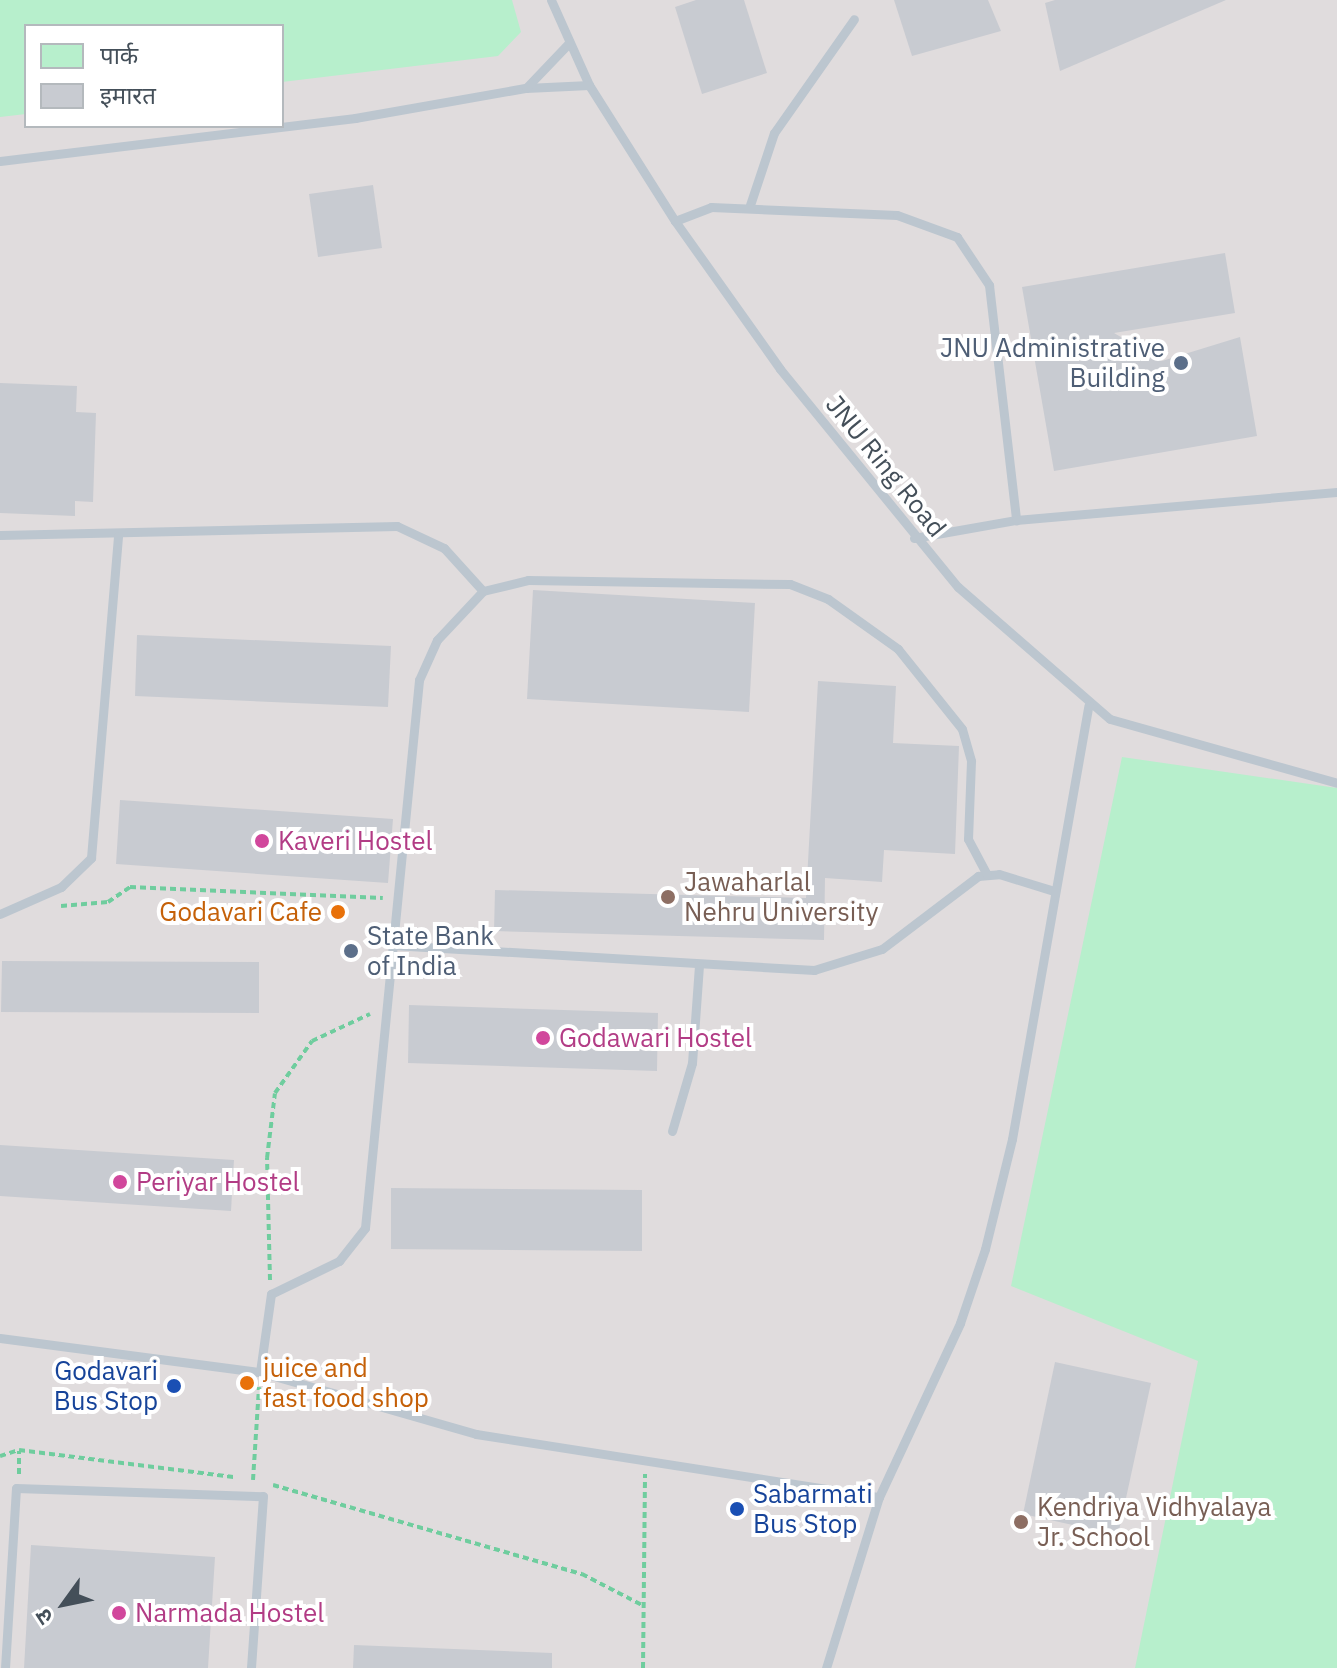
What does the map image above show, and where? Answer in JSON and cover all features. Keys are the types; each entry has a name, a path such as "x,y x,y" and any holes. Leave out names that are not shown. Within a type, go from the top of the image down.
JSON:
{"lane":[{"name":"JNU Ring Road","path":"551,0 589,85 675,221 914,538 1088,706 1337,783"},
{"path":"749,208 774,133 854,19"},
{"path":"526,88 569,43"},
{"path":"284,127 355,118 526,88 589,85"},
{"path":"0,161 272,128"},
{"path":"675,221 711,207 749,208 926,220 957,237 978,261 989,285 1016,520"},
{"path":"914,538 1016,520 1337,492"},
{"path":"0,535 118,536 406,527 444,548 483,591"},
{"path":"0,914 61,887 91,858 118,536"},
{"path":"260,1372 271,1294 339,1261 365,1228 423,661 483,591 528,580 775,584 828,599 898,649 962,729 971,761 968,839 987,874 1054,891"},
{"path":"826,1668 879,1497 960,1323 985,1249 1012,1139 1088,706"},
{"path":"392,945 814,970 865,958 987,874"},
{"path":"672,1131 692,1063 699,965"},
{"path":"0,1338 260,1372 406,1419 645,1466 879,1497"},
{"path":"5,1668 16,1488 263,1496 251,1668"}],"path":[{"path":"51,906 108,902 130,887 397,899"},
{"path":"271,1294 267,1158 275,1093 312,1041 386,1007"},
{"path":"253,1480 260,1372"},
{"path":"0,1456 19,1450 253,1480 551,1565 642,1605"},
{"path":"19,1450 19,1476"},
{"path":"643,1668 645,1466"}],"shaded area":[{"name":"Jawaharlal Nehru University","path":"0,0 1337,0 1337,1668 0,1668"}],"green space":[{"path":"0,0 512,0 521,32 498,56 284,82 284,24 24,24 24,114 0,117"},
{"path":"1122,757 1337,788 1337,1668 1135,1668 1198,1361 1011,1286"}],"building":[{"path":"696,0 744,0 767,73 702,94 675,7"},
{"path":"894,0 988,0 1001,31 912,56"},
{"path":"1055,0 1226,0 1060,71 1045,3"},
{"path":"373,185 382,248 318,257 309,194"},
{"name":"JNU Administrative Building","path":"1225,253 1235,313 1114,333 1162,361 1240,337 1257,436 1054,471 1022,287"},
{"path":"0,383 77,386 76,412 96,413 93,502 75,501 75,516 0,513"},
{"path":"533,590 755,603 749,712 527,699"},
{"path":"137,635 391,646 388,707 135,696"},
{"path":"818,681 896,686 893,743 959,746 955,854 884,850 882,882 825,878 824,940 494,931 495,890 806,898"},
{"path":"120,800 393,819 388,883 116,864"},
{"path":"2,961 259,962 259,1013 1,1012"},
{"path":"409,1005 658,1013 657,1071 408,1063"},
{"path":"0,1145 234,1160 231,1211 0,1196"},
{"path":"391,1188 642,1190 642,1251 391,1249"},
{"name":"Kendriya Vidhyalaya Jr. School","path":"1055,1362 1151,1383 1118,1535 1023,1514"},
{"name":"Narmada Hostel","path":"31,1545 215,1557 208,1668 24,1668"},
{"path":"354,1645 552,1653 552,1668 353,1668"}],"place":[{"name":"JNU Administrative Building","path":"1181,363"},
{"name":"Kaveri Hostel","path":"262,841"},
{"name":"Jawaharlal Nehru University","path":"668,897"},
{"name":"Godavari Cafe","path":"338,912"},
{"name":"State Bank of India","path":"351,951"},
{"name":"Godawari Hostel","path":"543,1038"},
{"name":"Periyar Hostel","path":"120,1182"},
{"name":"juice and fast food shop","path":"247,1383"},
{"name":"Godavari Bus Stop","path":"174,1386"},
{"name":"Sabarmati Bus Stop","path":"737,1509"},
{"name":"Kendriya Vidhyalaya Jr. School","path":"1021,1522"},
{"name":"Narmada Hostel","path":"119,1613"}]}
